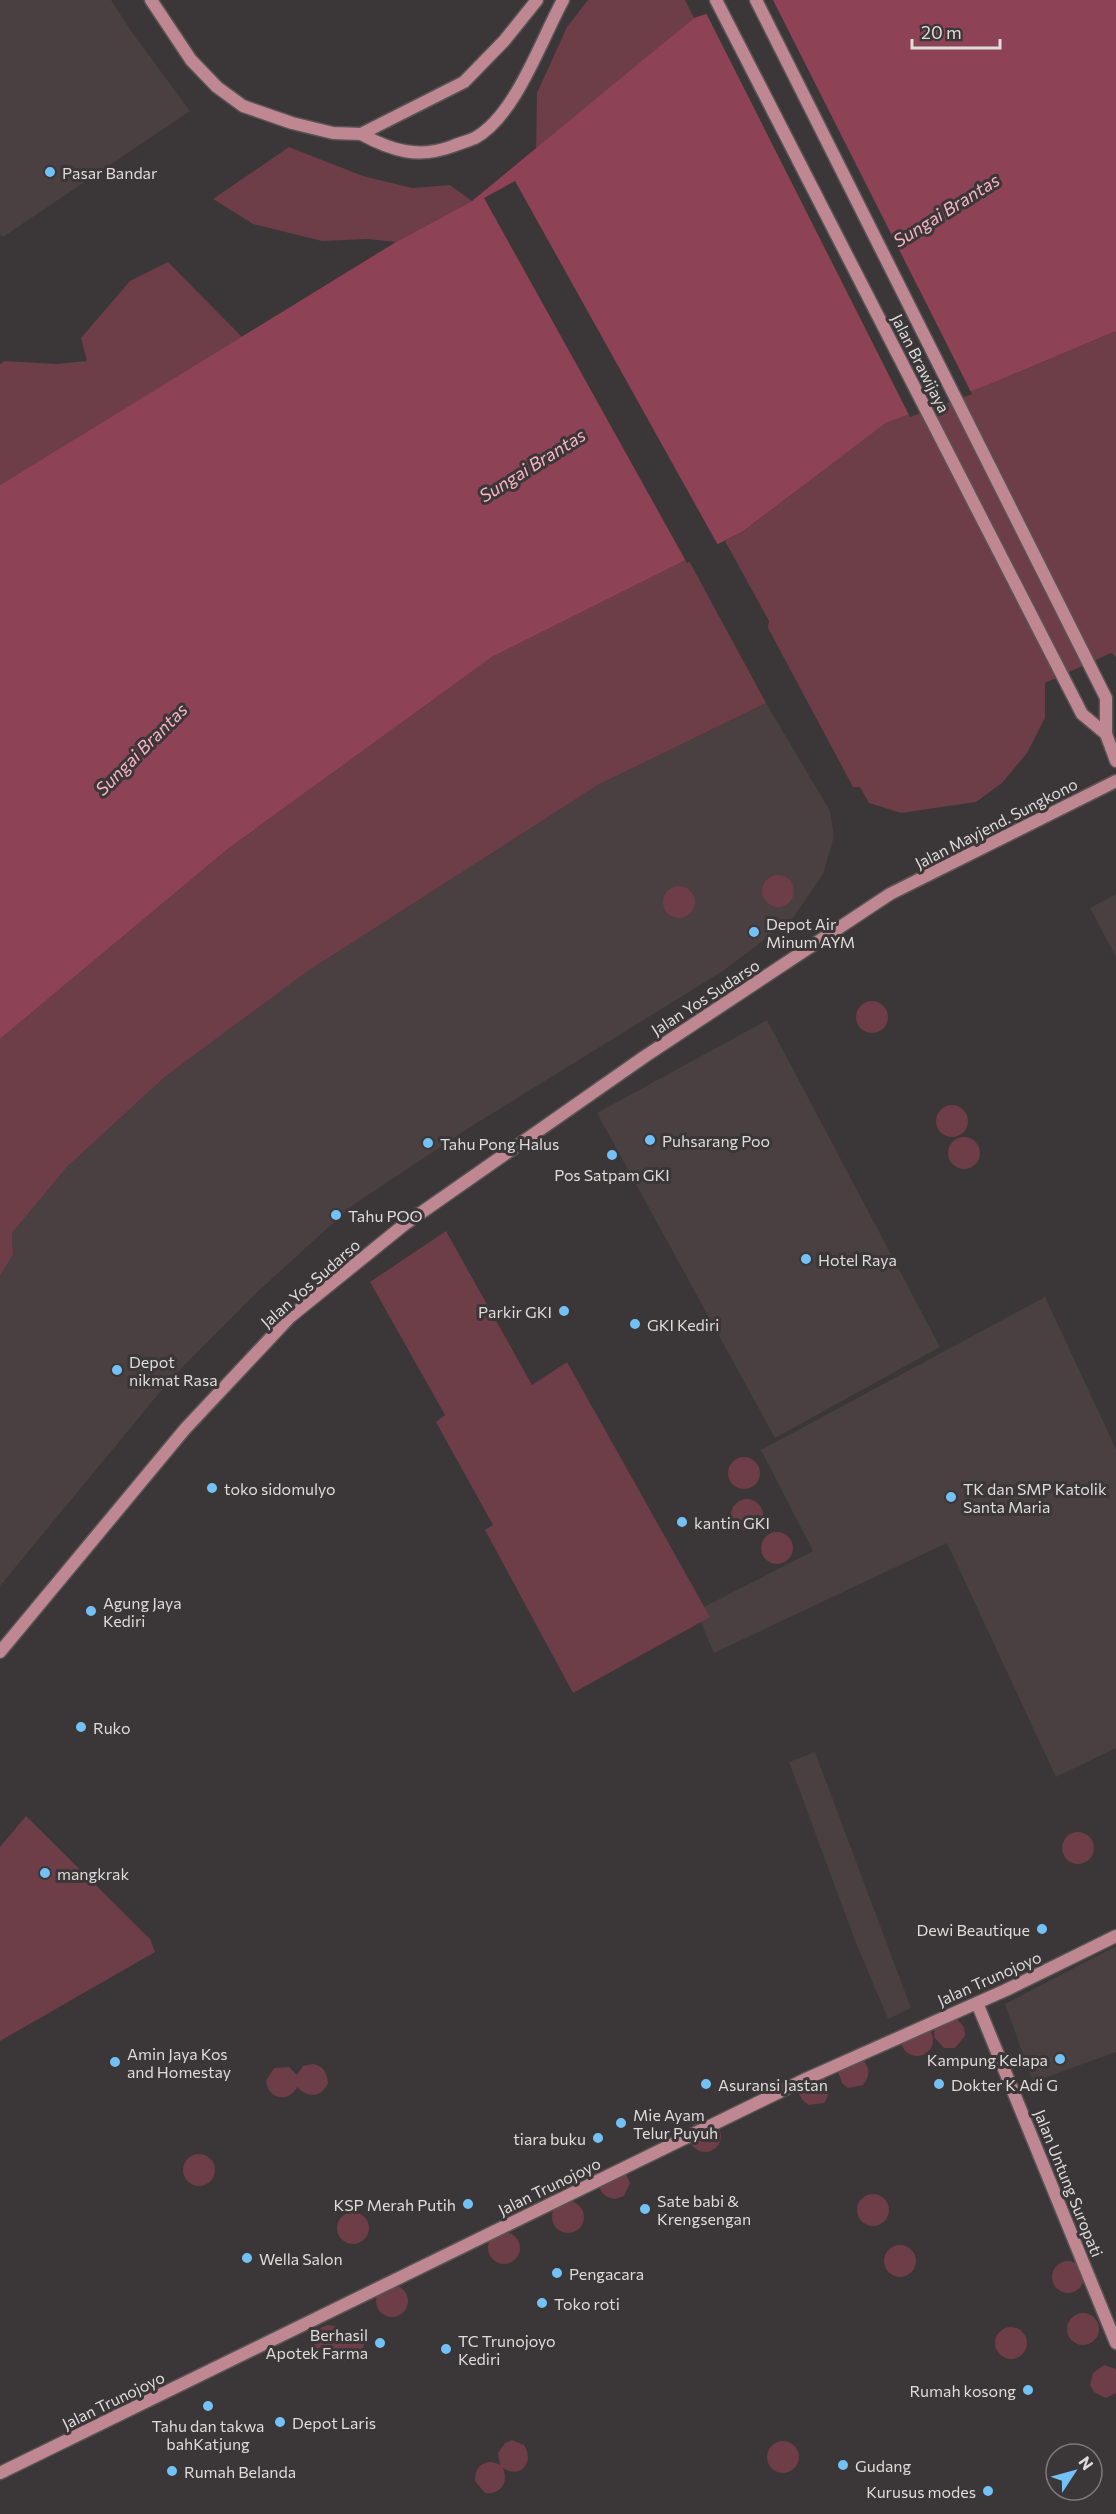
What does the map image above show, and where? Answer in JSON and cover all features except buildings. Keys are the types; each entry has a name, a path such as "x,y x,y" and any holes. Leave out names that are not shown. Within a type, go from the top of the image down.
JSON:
{"main road":[{"path":"151,0 191,60 217,87 243,106 302,126 333,133 361,134 387,148 416,152 441,150 475,137 495,122 518,90 563,0"},
{"path":"361,134 464,82 504,41 537,0"},
{"name":"Jalan Brawijaya","path":"716,0 1062,675 1083,714 1106,734"},
{"name":"Jalan Brawijaya","path":"756,0 1106,698 1106,734 1116,761"},
{"name":"Jalan Mayjend. Sungkono","path":"890,894 1116,781"},
{"name":"Jalan Yos Sudarso","path":"0,1652 185,1429 290,1317 405,1224 567,1110 890,894"},
{"name":"Jalan Trunojoyo","path":"0,2473 808,2078 977,2003 1116,1936"},
{"name":"Jalan Untung Suropati","path":"977,2003 1116,2343"}],"shaded area":[{"name":"Pasar Bandar","path":"0,0 111,0 190,111 3,237 0,234"},
{"path":"588,0 685,0 694,18 536,152 537,93 567,27"},
{"path":"289,147 363,176 412,188 450,185 472,201 396,242 369,239 322,241 253,224 213,199"},
{"path":"168,262 242,337 0,485 0,364 5,361 56,364 87,361 81,338 130,281"},
{"path":"1116,331 1116,657 1111,653 1045,683 1045,718 1027,753 1002,783 976,802 901,813 869,803 860,787 853,787 768,628 769,621 725,541 742,532 886,423 988,385"},
{"path":"688,559 766,703 598,785 308,971 166,1076 67,1167 12,1233 13,1255 0,1276 0,1039 229,848 492,657"},
{"path":"766,703 830,811 834,837 823,874 793,918 723,971 472,1126 353,1205 253,1296 170,1380 0,1586 0,1276 13,1255 12,1233 67,1167 166,1076 308,971 598,785"},
{"path":"778,875 789,880 794,891 789,902 778,907 767,902 762,891 767,880"},
{"path":"679,886 690,891 695,902 690,913 679,918 668,913 663,902 668,891"},
{"path":"1116,894 1116,957 1090,908"},
{"path":"872,1001 883,1006 888,1017 883,1028 872,1033 861,1028 856,1017 861,1006"},
{"path":"767,1020 940,1347 775,1438 597,1113"},
{"path":"952,1105 963,1110 968,1121 963,1132 952,1137 941,1132 936,1121 941,1110"},
{"path":"964,1137 975,1142 980,1153 975,1164 964,1169 953,1164 948,1153 953,1142"},
{"path":"446,1231 532,1385 567,1362 710,1617 573,1693 485,1530 493,1525 436,1422 445,1415 370,1282"},
{"name":"TK dan SMP Katolik Santa Maria","path":"1045,1297 1116,1449 1116,1748 1056,1777 947,1543 714,1653 696,1611 813,1551 761,1450"},
{"path":"744,1457 755,1462 760,1473 755,1484 744,1489 733,1484 728,1473 733,1462"},
{"path":"747,1499 758,1504 763,1515 758,1526 747,1531 736,1526 731,1515 736,1504"},
{"path":"777,1532 788,1537 793,1548 788,1559 777,1564 766,1559 761,1548 766,1537"},
{"path":"815,1752 911,2008 888,2019 856,1943 789,1762"},
{"path":"26,1816 150,1939 155,1952 0,2041 0,1847"},
{"path":"1078,1832 1089,1837 1094,1848 1089,1859 1078,1864 1067,1859 1062,1848 1067,1837"},
{"path":"1116,1946 1116,2052 1033,2082 1005,2004"},
{"path":"955,2017 964,2027 965,2036 955,2048 944,2048 934,2037 934,2032 937,2025"},
{"path":"917,2024 928,2029 933,2040 928,2051 917,2056 906,2051 901,2040 906,2029"},
{"path":"859,2058 867,2067 867,2077 863,2085 848,2088 842,2083 837,2069"},
{"path":"313,2064 322,2068 328,2079 322,2092 310,2095 297,2087 289,2095 279,2097 268,2087 266,2081 274,2068 289,2067 297,2075 303,2066"},
{"path":"819,2075 828,2084 828,2095 824,2103 809,2105 801,2097 798,2086"},
{"path":"705,2120 716,2125 721,2136 716,2147 705,2152 694,2147 689,2136 694,2125"},
{"path":"199,2154 210,2159 215,2170 210,2181 199,2186 188,2181 183,2170 188,2159"},
{"path":"625,2172 630,2183 624,2196 615,2199 601,2191 598,2180"},
{"path":"873,2194 884,2199 889,2210 884,2221 873,2226 862,2221 857,2210 862,2199"},
{"path":"568,2201 579,2206 584,2217 579,2228 568,2233 557,2228 552,2217 557,2206"},
{"path":"353,2212 364,2217 369,2228 364,2239 353,2244 342,2239 337,2228 342,2217"},
{"path":"504,2232 515,2237 520,2248 515,2259 504,2264 493,2259 488,2248 493,2237"},
{"path":"900,2245 911,2250 916,2261 911,2272 900,2277 889,2272 884,2261 889,2250"},
{"path":"1068,2261 1079,2266 1084,2277 1079,2288 1068,2293 1057,2288 1052,2277 1057,2266"},
{"path":"392,2285 403,2290 408,2301 403,2312 392,2317 381,2312 376,2301 381,2290"},
{"path":"1083,2313 1094,2318 1099,2329 1094,2340 1083,2345 1072,2340 1067,2329 1072,2318"},
{"path":"327,2325 335,2326 341,2332 354,2331 359,2335 364,2345 358,2359 343,2362 336,2355 326,2356 319,2353 313,2337 320,2328"},
{"path":"1011,2327 1022,2332 1027,2343 1022,2354 1011,2359 1000,2354 995,2343 1000,2332"},
{"path":"1104,2365 1116,2369 1116,2393 1106,2398 1094,2392 1090,2385 1093,2373"},
{"path":"512,2440 524,2445 527,2451 527,2462 524,2467 515,2472 503,2468 505,2478 502,2486 495,2492 485,2493 475,2481 479,2467 490,2462 500,2465 498,2453 505,2443"},
{"path":"783,2441 794,2446 799,2457 794,2468 783,2473 772,2468 767,2457 772,2446"}],"water":[{"name":"Sungai Brantas","path":"747,0 1116,0 1116,331 988,385 886,423 742,532 492,657 229,848 0,1039 0,485 396,242 472,201 694,18"}],"pier":[{"path":"737,0 773,0 972,394 910,417 705,11"},
{"path":"515,181 719,547 687,563 484,198"}],"place":[{"name":"Pasar Bandar","path":"50,172"},
{"name":"Depot Air Minum AYM","path":"754,932"},
{"name":"Puhsarang Poo","path":"650,1140"},
{"name":"Tahu Pong Halus","path":"428,1143"},
{"name":"Pos Satpam GKI","path":"612,1155"},
{"name":"Tahu POO","path":"336,1215"},
{"name":"Hotel Raya","path":"806,1259"},
{"name":"Parkir GKI","path":"564,1311"},
{"name":"GKI Kediri","path":"635,1324"},
{"name":"Depot nikmat Rasa","path":"117,1370"},
{"name":"toko sidomulyo","path":"212,1488"},
{"name":"TK dan SMP Katolik Santa Maria","path":"951,1497"},
{"name":"kantin GKI","path":"682,1522"},
{"name":"Agung Jaya Kediri","path":"91,1611"},
{"name":"Ruko","path":"81,1727"},
{"name":"mangkrak","path":"45,1873"},
{"name":"Dewi Beautique","path":"1042,1929"},
{"name":"Kampung Kelapa","path":"1060,2059"},
{"name":"Amin Jaya Kos and Homestay","path":"115,2062"},
{"name":"Asuransi Jastan","path":"706,2084"},
{"name":"Dokter K Adi G","path":"939,2084"},
{"name":"Mie Ayam Telur Puyuh","path":"621,2123"},
{"name":"tiara buku","path":"598,2138"},
{"name":"KSP Merah Putih","path":"468,2204"},
{"name":"Sate babi & Krengsengan","path":"645,2209"},
{"name":"Wella Salon","path":"247,2258"},
{"name":"Pengacara","path":"557,2273"},
{"name":"Toko roti","path":"542,2303"},
{"name":"Berhasil Apotek Farma","path":"380,2343"},
{"name":"TC Trunojoyo Kediri","path":"446,2349"},
{"name":"Rumah kosong","path":"1028,2390"},
{"name":"Tahu dan takwa bahKatjung","path":"208,2406"},
{"name":"Depot Laris","path":"280,2422"},
{"name":"Gudang","path":"843,2465"},
{"name":"Rumah Belanda","path":"172,2471"},
{"name":"Kurusus modes","path":"988,2491"}]}
